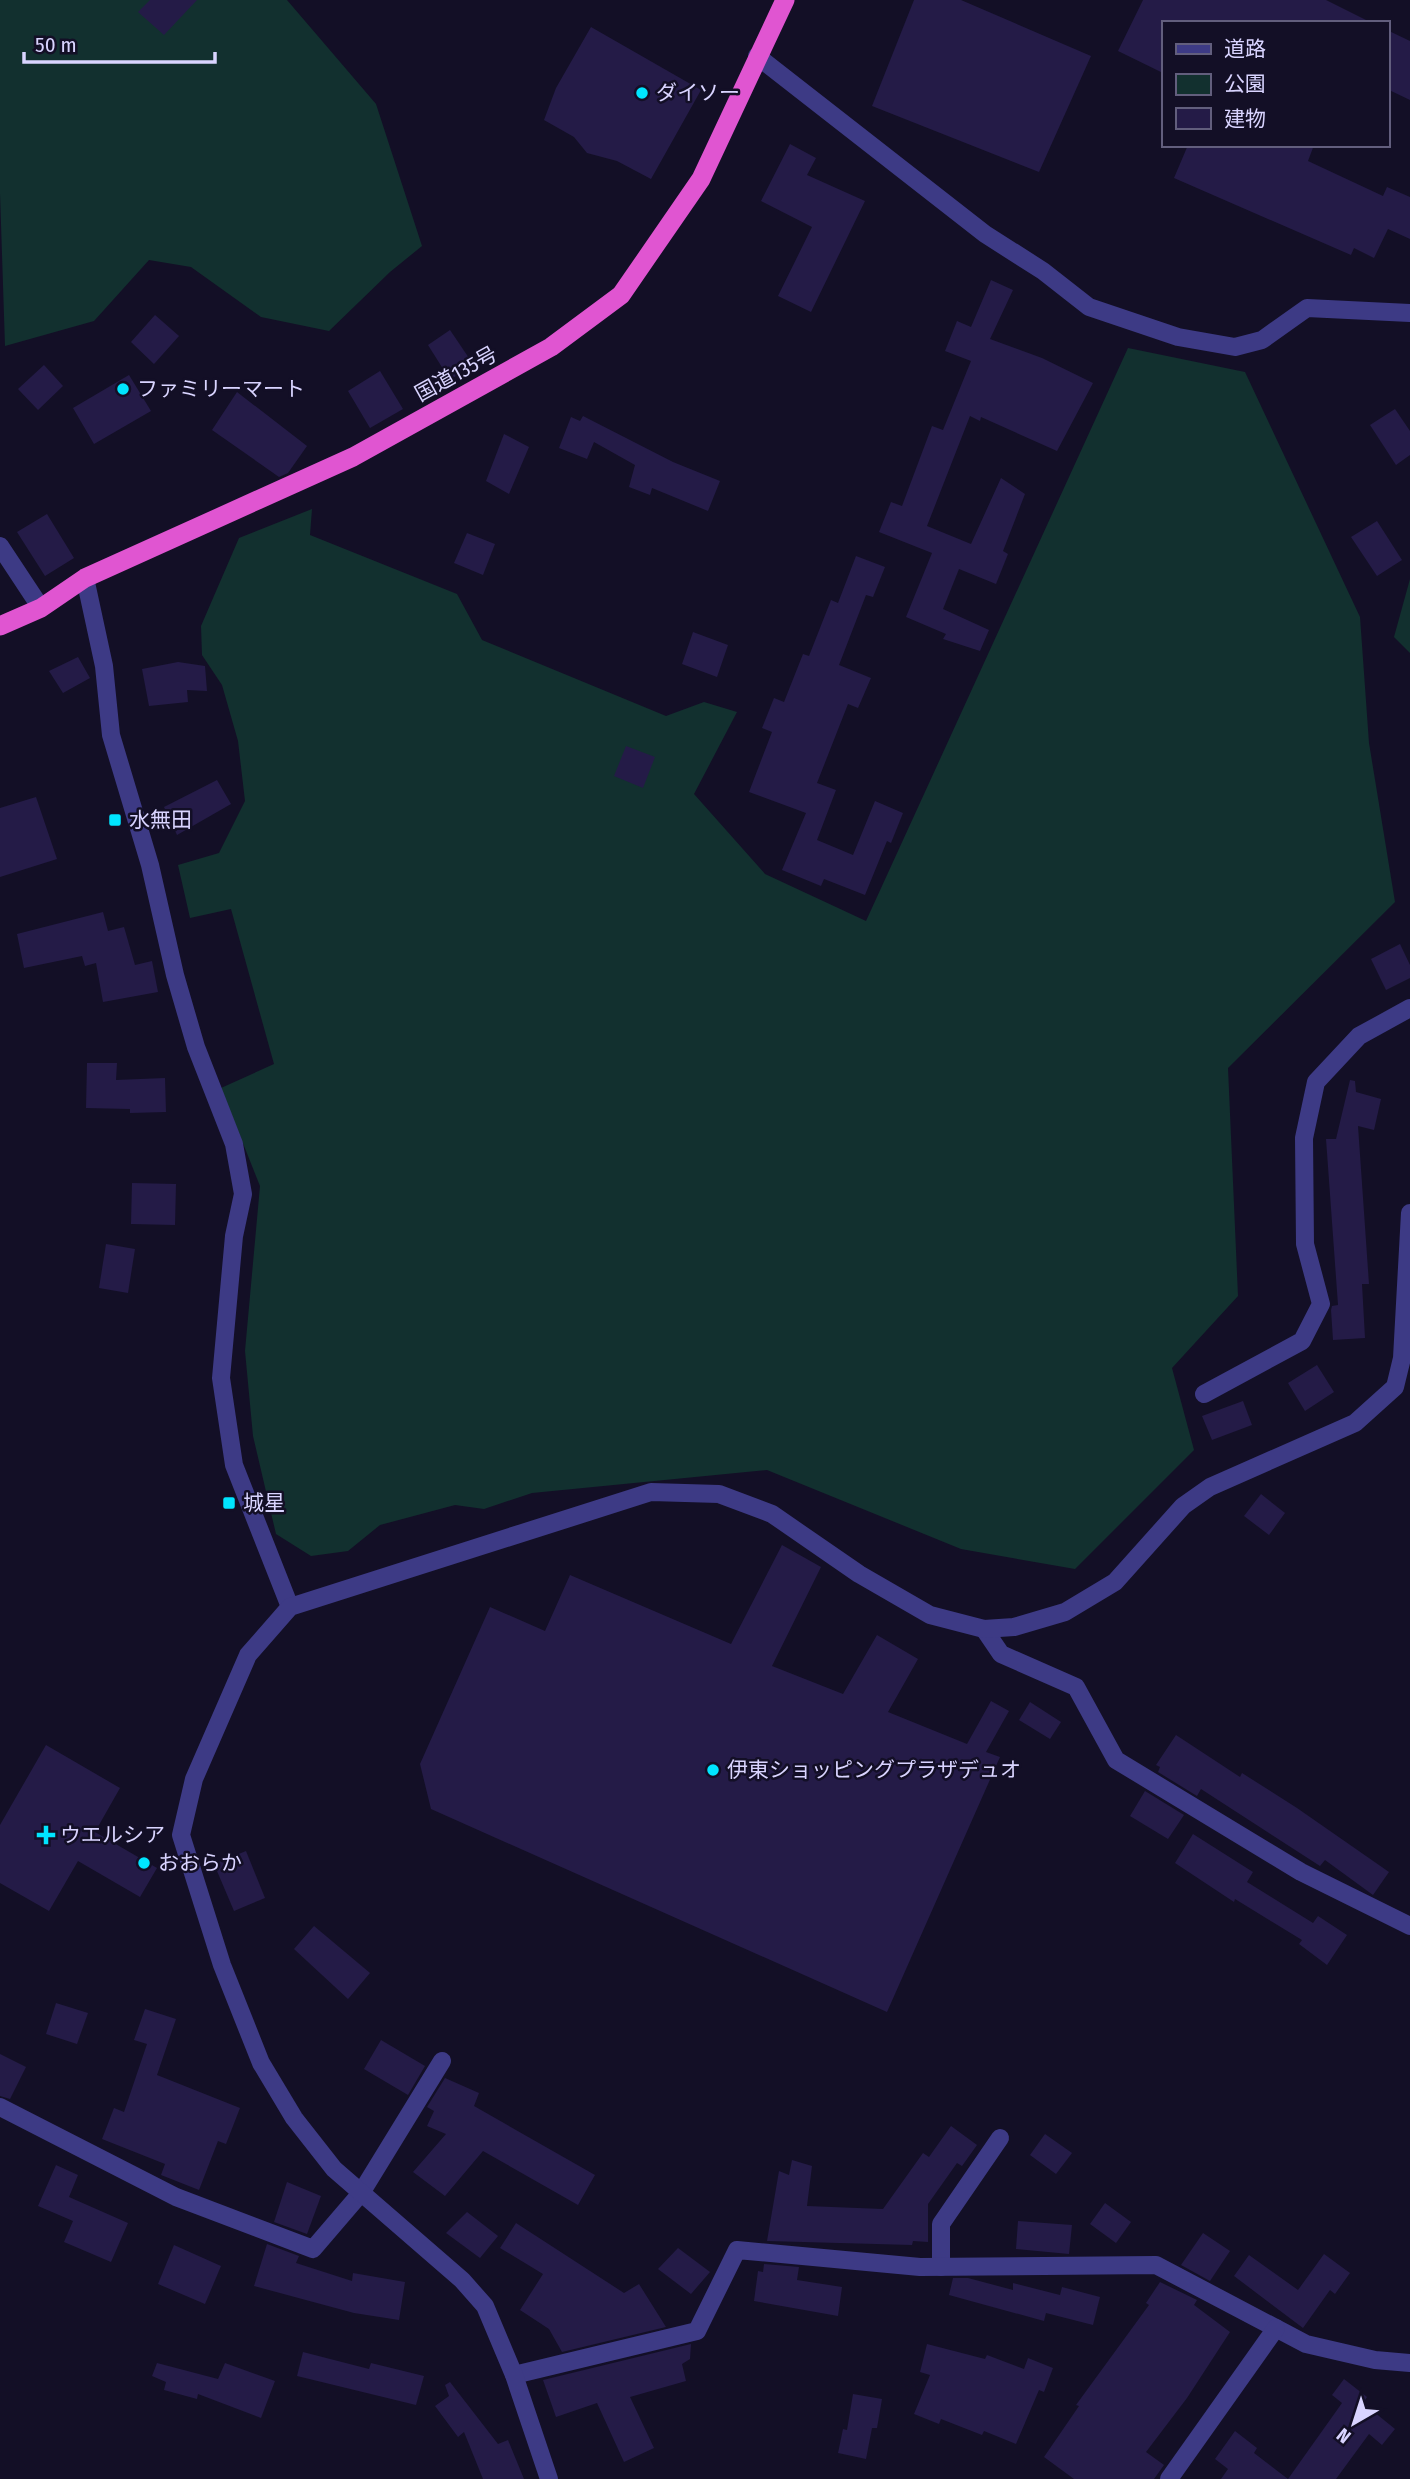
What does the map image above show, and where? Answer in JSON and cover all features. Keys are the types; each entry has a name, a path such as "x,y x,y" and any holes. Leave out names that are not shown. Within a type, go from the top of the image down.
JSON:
{"highway":[{"name":"国道135号","path":"0,626 41,608 85,579 353,457 551,347 621,295 701,179 785,0"}],"street":[{"path":"757,56 985,234 1044,271 1089,307 1178,337 1235,347 1262,340 1307,307 1410,313"},
{"path":"0,546 41,608"},
{"path":"85,579 104,666 111,735 150,865 196,1047 234,1144 243,1194 234,1236 221,1378 234,1465 290,1607"},
{"path":"1203,1394 1302,1341 1321,1304 1305,1244 1304,1138 1316,1082 1359,1036 1410,1008"},
{"path":"549,2479 513,2375 485,2306 462,2280 334,2169 294,2118 261,2063 222,1965 181,1835 194,1779 233,1682 248,1655 290,1607 651,1492 719,1494 772,1514 859,1574 930,1615 984,1629 1014,1627 1065,1612 1115,1582 1183,1506 1210,1487 1355,1423 1376,1408 1395,1387 1402,1358 1410,1213"},
{"path":"984,1629 1000,1654 1076,1687 1116,1760 1301,1872 1410,1926"},
{"path":"0,2107 176,2197 313,2249 361,2193 442,2062"},
{"path":"941,2267 941,2224 1000,2138"},
{"path":"513,2375 697,2331 737,2250 941,2267 1156,2265 1306,2344 1375,2360 1410,2363"},
{"path":"1169,2479 1276,2328"}],"green space":[{"path":"0,0 287,0 376,104 422,246 390,272 329,331 261,317 191,267 149,260 94,321 5,346 0,193"},
{"path":"1128,348 1245,372 1360,617 1369,743 1395,902 1228,1068 1238,1296 1172,1368 1194,1450 1075,1569 961,1549 767,1470 532,1493 484,1509 455,1505 380,1525 348,1551 311,1556 276,1534 253,1436 245,1351 260,1186 221,1088 274,1064 231,909 190,918 178,865 219,853 245,801 238,741 222,685 202,655 201,626 239,538 312,509 310,535 457,594 482,640 666,716 704,702 737,712 694,794 765,874 866,921"},
{"path":"1410,579 1410,653 1394,637"}],"building":[{"path":"150,0 197,0 164,35 138,12"},
{"path":"914,0 961,0 1091,56 1039,172 872,106"},
{"path":"1143,0 1326,0 1368,21 1162,21 1162,73 1118,51"},
{"path":"591,27 701,90 651,179 617,161 587,153 574,137 544,120 556,88"},
{"path":"1389,31 1410,41 1410,100 1389,90"},
{"path":"790,144 816,158 807,175 865,201 811,312 778,296 812,227 761,201"},
{"path":"1187,147 1313,147 1308,161 1383,196 1387,187 1410,197 1410,239 1388,229 1374,258 1354,248 1351,255 1174,178"},
{"path":"991,280 1013,290 990,339 1042,358 1093,383 1057,451 981,417 980,421 970,416 927,526 971,544 1001,478 1025,494 1003,551 1008,554 996,584 959,569 943,609 989,630 980,651 943,639 946,634 906,617 932,553 879,532 891,502 902,506 932,426 943,430 971,361 945,351 957,321 971,327"},
{"path":"155,315 179,336 154,364 131,342"},
{"path":"450,330 473,364 450,380 428,345"},
{"path":"44,365 63,386 38,410 18,389"},
{"path":"380,371 403,409 370,428 348,391"},
{"path":"129,375 151,411 94,444 73,408"},
{"path":"237,392 307,446 288,473 279,477 212,430"},
{"path":"1395,409 1410,431 1410,455 1396,465 1370,425"},
{"path":"583,416 673,462 720,481 708,511 652,488 650,495 629,487 635,465 594,442 587,459 559,448 571,417 580,421"},
{"path":"504,434 529,447 509,494 486,481"},
{"path":"47,514 74,558 45,576 17,532"},
{"path":"1377,521 1402,560 1377,576 1351,537"},
{"path":"467,533 495,544 483,575 454,563"},
{"path":"856,556 885,567 873,597 866,595 839,665 871,678 858,708 848,704 817,783 836,790 817,840 853,855 875,801 903,813 891,843 887,841 865,895 824,879 821,886 782,870 806,813 749,792 772,732 762,728 774,698 784,702 803,654 809,656 831,600 838,603"},
{"path":"693,632 728,645 717,677 682,664"},
{"path":"78,657 90,678 63,693 49,671"},
{"path":"178,662 205,666 207,691 187,690 188,702 149,706 142,669"},
{"path":"626,746 655,757 643,788 614,776"},
{"path":"217,780 231,804 177,835 164,807"},
{"path":"36,797 57,859 0,877 0,808"},
{"path":"103,912 108,931 124,927 135,965 152,961 158,992 103,1002 96,963 85,966 82,956 24,968 17,934"},
{"path":"1400,944 1410,965 1410,978 1386,990 1371,959"},
{"path":"87,1063 117,1063 116,1080 165,1078 166,1112 130,1113 130,1109 86,1108"},
{"path":"1350,1080 1355,1081 1356,1092 1381,1099 1374,1130 1358,1126 1369,1284 1362,1284 1365,1338 1333,1340 1331,1310 1332,1306 1338,1305 1326,1139 1336,1139"},
{"path":"132,1183 176,1184 175,1225 131,1224"},
{"path":"106,1244 135,1249 128,1293 99,1288"},
{"path":"1317,1365 1334,1392 1305,1411 1288,1383"},
{"path":"1243,1401 1252,1425 1212,1440 1202,1416"},
{"path":"1261,1494 1285,1513 1269,1535 1244,1516"},
{"path":"782,1545 821,1567 772,1666 843,1694 877,1635 918,1659 888,1712 967,1744 991,1701 1009,1711 986,1752 1000,1757 887,2012 431,1809 420,1764 490,1607 545,1631 570,1575 731,1644"},
{"path":"1030,1702 1061,1722 1050,1739 1019,1720"},
{"path":"1176,1735 1240,1777 1242,1773 1297,1808 1389,1872 1373,1895 1325,1860 1320,1866 1201,1789 1197,1796 1158,1772 1160,1767 1156,1765"},
{"path":"46,1745 120,1788 95,1832 157,1868 140,1897 78,1861 49,1911 0,1883 0,1825"},
{"path":"1145,1791 1184,1815 1168,1839 1130,1816"},
{"path":"1193,1834 1253,1872 1247,1882 1313,1923 1318,1916 1347,1935 1327,1965 1299,1944 1302,1940 1235,1899 1234,1902 1175,1863"},
{"path":"246,1851 265,1898 234,1911 214,1864"},
{"path":"314,1926 370,1973 348,1999 294,1949"},
{"path":"56,2003 88,2013 77,2044 46,2034"},
{"path":"145,2009 176,2019 157,2075 240,2108 226,2144 218,2141 199,2190 161,2175 165,2164 102,2139 114,2108 124,2112 147,2044 134,2040"},
{"path":"381,2040 425,2066 408,2095 364,2069"},
{"path":"0,2054 26,2067 10,2099 0,2096"},
{"path":"445,2078 479,2093 474,2106 595,2175 578,2205 483,2151 445,2196 413,2172 446,2134 427,2126 434,2111 427,2107"},
{"path":"951,2126 977,2145 962,2166 957,2163 928,2204 928,2242 913,2241 912,2245 767,2241 779,2171 789,2175 792,2160 812,2166 807,2206 883,2209 923,2153 929,2157"},
{"path":"1045,2134 1072,2153 1056,2174 1030,2155"},
{"path":"56,2165 78,2175 69,2197 128,2223 111,2262 64,2242 73,2221 38,2206"},
{"path":"287,2182 321,2196 307,2234 274,2222"},
{"path":"1105,2203 1131,2222 1116,2243 1090,2224"},
{"path":"467,2212 498,2236 480,2258 446,2233"},
{"path":"1018,2221 1072,2225 1069,2254 1016,2249"},
{"path":"516,2223 624,2293 639,2284 666,2327 562,2352 549,2329 520,2310 543,2274 500,2248"},
{"path":"1203,2233 1230,2251 1210,2281 1181,2265"},
{"path":"267,2244 299,2256 296,2263 352,2281 353,2273 405,2282 399,2320 354,2313 254,2286"},
{"path":"174,2245 221,2266 205,2304 158,2284"},
{"path":"678,2248 710,2272 691,2294 658,2269"},
{"path":"1324,2254 1350,2273 1335,2294 1330,2290 1303,2328 1234,2276 1249,2255 1298,2290"},
{"path":"764,2264 799,2267 797,2280 842,2287 838,2316 754,2301 758,2271 763,2272"},
{"path":"953,2278 968,2278 1013,2290 1013,2283 1060,2295 1062,2287 1100,2297 1093,2325 1046,2313 1044,2321 949,2295"},
{"path":"1160,2282 1197,2300 1194,2305 1230,2332 1187,2398 1146,2452 1164,2465 1154,2479 1074,2479 1044,2457 1079,2406 1076,2405 1149,2305 1146,2303"},
{"path":"691,2344 690,2359 682,2364 686,2381 630,2397 654,2448 624,2462 597,2403 556,2417 543,2380"},
{"path":"927,2344 985,2359 987,2355 1024,2369 1028,2358 1053,2368 1044,2392 1039,2390 1016,2444 984,2431 982,2435 941,2419 939,2424 914,2414 930,2375 920,2372"},
{"path":"303,2352 369,2369 371,2363 424,2376 416,2405 297,2376"},
{"path":"157,2363 218,2379 225,2363 275,2381 261,2418 198,2394 197,2399 164,2390 166,2382 152,2376"},
{"path":"1344,2379 1367,2397 1363,2403 1395,2429 1382,2445 1369,2434 1336,2479 1288,2479 1342,2403 1332,2395"},
{"path":"450,2382 498,2444 508,2440 524,2479 483,2479 464,2432 458,2437 435,2406 449,2396 445,2385"},
{"path":"853,2394 882,2399 877,2428 872,2428 866,2459 838,2453 843,2429 847,2430"},
{"path":"1235,2431 1257,2448 1254,2453 1288,2479 1221,2479 1228,2469 1215,2459"}],"place":[{"name":"ダイソー","path":"642,93"},
{"name":"ファミリーマート","path":"123,389"},
{"name":"水無田","path":"115,820"},
{"name":"城星","path":"229,1503"},
{"name":"伊東ショッピングプラザデュオ","path":"713,1770"},
{"name":"ウエルシア","path":"46,1835"},
{"name":"おおらか","path":"144,1863"}]}
